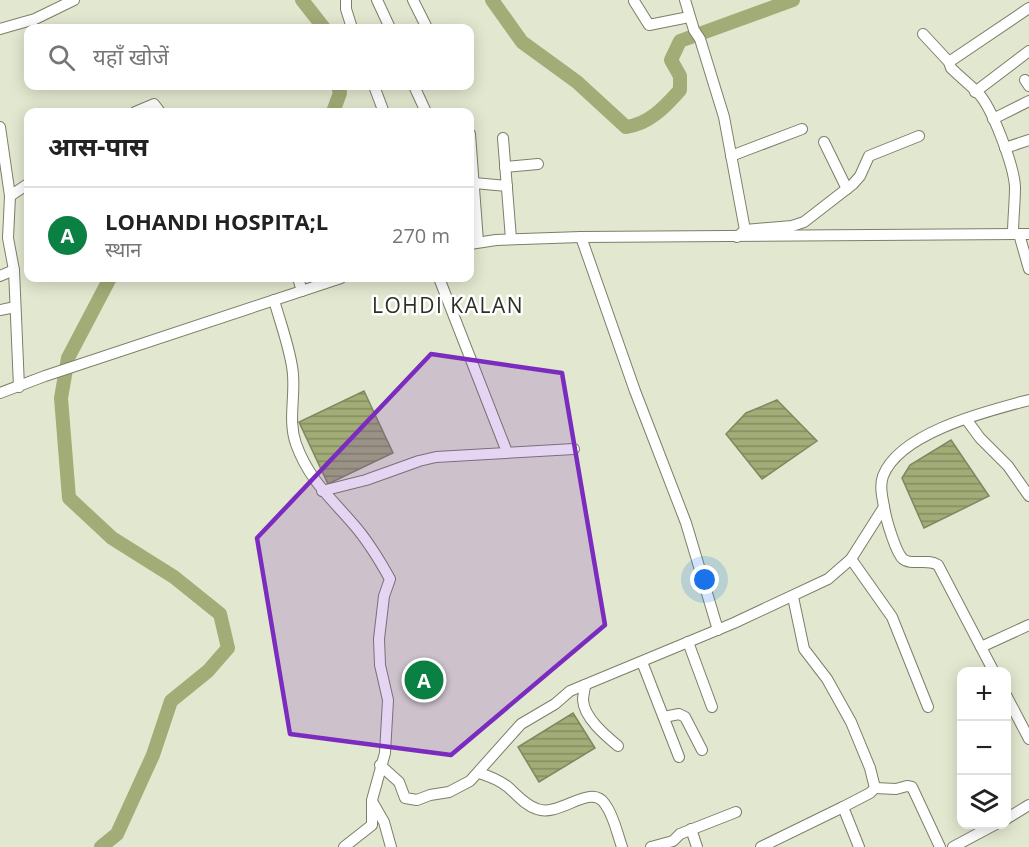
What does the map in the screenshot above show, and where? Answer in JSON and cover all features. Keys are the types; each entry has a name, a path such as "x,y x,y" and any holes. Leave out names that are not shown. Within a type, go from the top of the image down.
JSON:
{"street":[{"path":"0,29 35,19 74,0"},
{"path":"346,0 351,24"},
{"path":"377,0 388,24"},
{"path":"413,0 426,24"},
{"path":"685,0 724,117 741,234"},
{"path":"634,1 649,25 689,17"},
{"path":"949,62 1029,8"},
{"path":"923,34 949,62 951,68 978,93 993,119 1005,148 1015,188 1020,234 1029,269"},
{"path":"975,92 1029,51"},
{"path":"376,90 382,108"},
{"path":"416,90 424,108"},
{"path":"993,119 1029,101"},
{"path":"144,108 154,104 157,108"},
{"path":"0,127 10,196 8,238 14,270 19,387"},
{"path":"731,156 802,129"},
{"path":"741,234 799,224 847,189 860,176 869,156 919,136"},
{"path":"503,138 511,239"},
{"path":"1005,148 1029,140"},
{"path":"824,142 847,189"},
{"path":"505,167 538,164"},
{"path":"507,186 474,183 474,243 511,239 741,234 1020,234"},
{"path":"10,196 24,187"},
{"path":"581,237 635,391 686,523 718,630"},
{"path":"0,276 14,270"},
{"path":"300,282 303,291"},
{"path":"0,393 329,282"},
{"path":"441,282 507,452"},
{"path":"274,300 293,373 291,422 295,442 305,464 322,491 356,526 390,579 384,596 379,639 380,665 388,700 385,753 372,800 372,825 344,847"},
{"path":"0,310 15,308"},
{"path":"991,667 938,565 926,561 909,562 900,556 884,507 881,490 882,478 898,456 922,438 949,424 1029,400"},
{"path":"966,418 980,438 1012,471 1029,496"},
{"path":"322,491 366,480 428,459 574,449"},
{"path":"380,765 399,782 405,798 417,800 448,792 470,781 521,724 555,704 570,691 718,630 828,579 851,559 884,507"},
{"path":"851,559 892,617 928,707"},
{"path":"793,597 804,649 827,679 850,722 870,768 875,788"},
{"path":"981,647 1029,625"},
{"path":"688,642 712,707"},
{"path":"642,662 679,758"},
{"path":"585,685 583,699 588,714 607,737 618,746"},
{"path":"1011,705 1029,739"},
{"path":"664,717 679,714 685,717 702,750"},
{"path":"478,773 494,778 529,805 546,812 588,796 600,798 611,815 622,847"},
{"path":"761,847 843,807 875,788 896,789 907,786 912,788 940,847"},
{"path":"372,800 384,822 391,847"},
{"path":"1011,816 1029,805"},
{"path":"843,807 860,847"},
{"path":"651,847 673,841 680,834 736,812"},
{"path":"691,829 698,847"},
{"path":"953,847 986,829"}],"highlighted area":[{"path":"431,354 562,373 605,625 451,755 290,734 257,538"}],"shaded area":[{"path":"364,391 393,453 328,484 299,422"},
{"path":"777,400 817,441 762,479 726,434 746,413"},
{"path":"951,440 989,496 924,528 902,478 910,465"},
{"path":"573,713 595,748 539,782 518,747"}],"waterway":[{"path":"302,0 321,24"},
{"path":"492,0 522,42 577,82 626,127 649,118 680,90 680,76 671,60 680,41 793,0"},
{"path":"334,108 339,90"},
{"path":"101,847 117,834 153,755 171,701 208,671 228,648 220,614 174,577 112,538 69,498 61,398 68,358 108,282"}],"place":[{"name":"LOHANDI HOSPITA;L","path":"424,680"}],"district":[{"name":"LOHDI KALAN","path":"448,306"}]}
